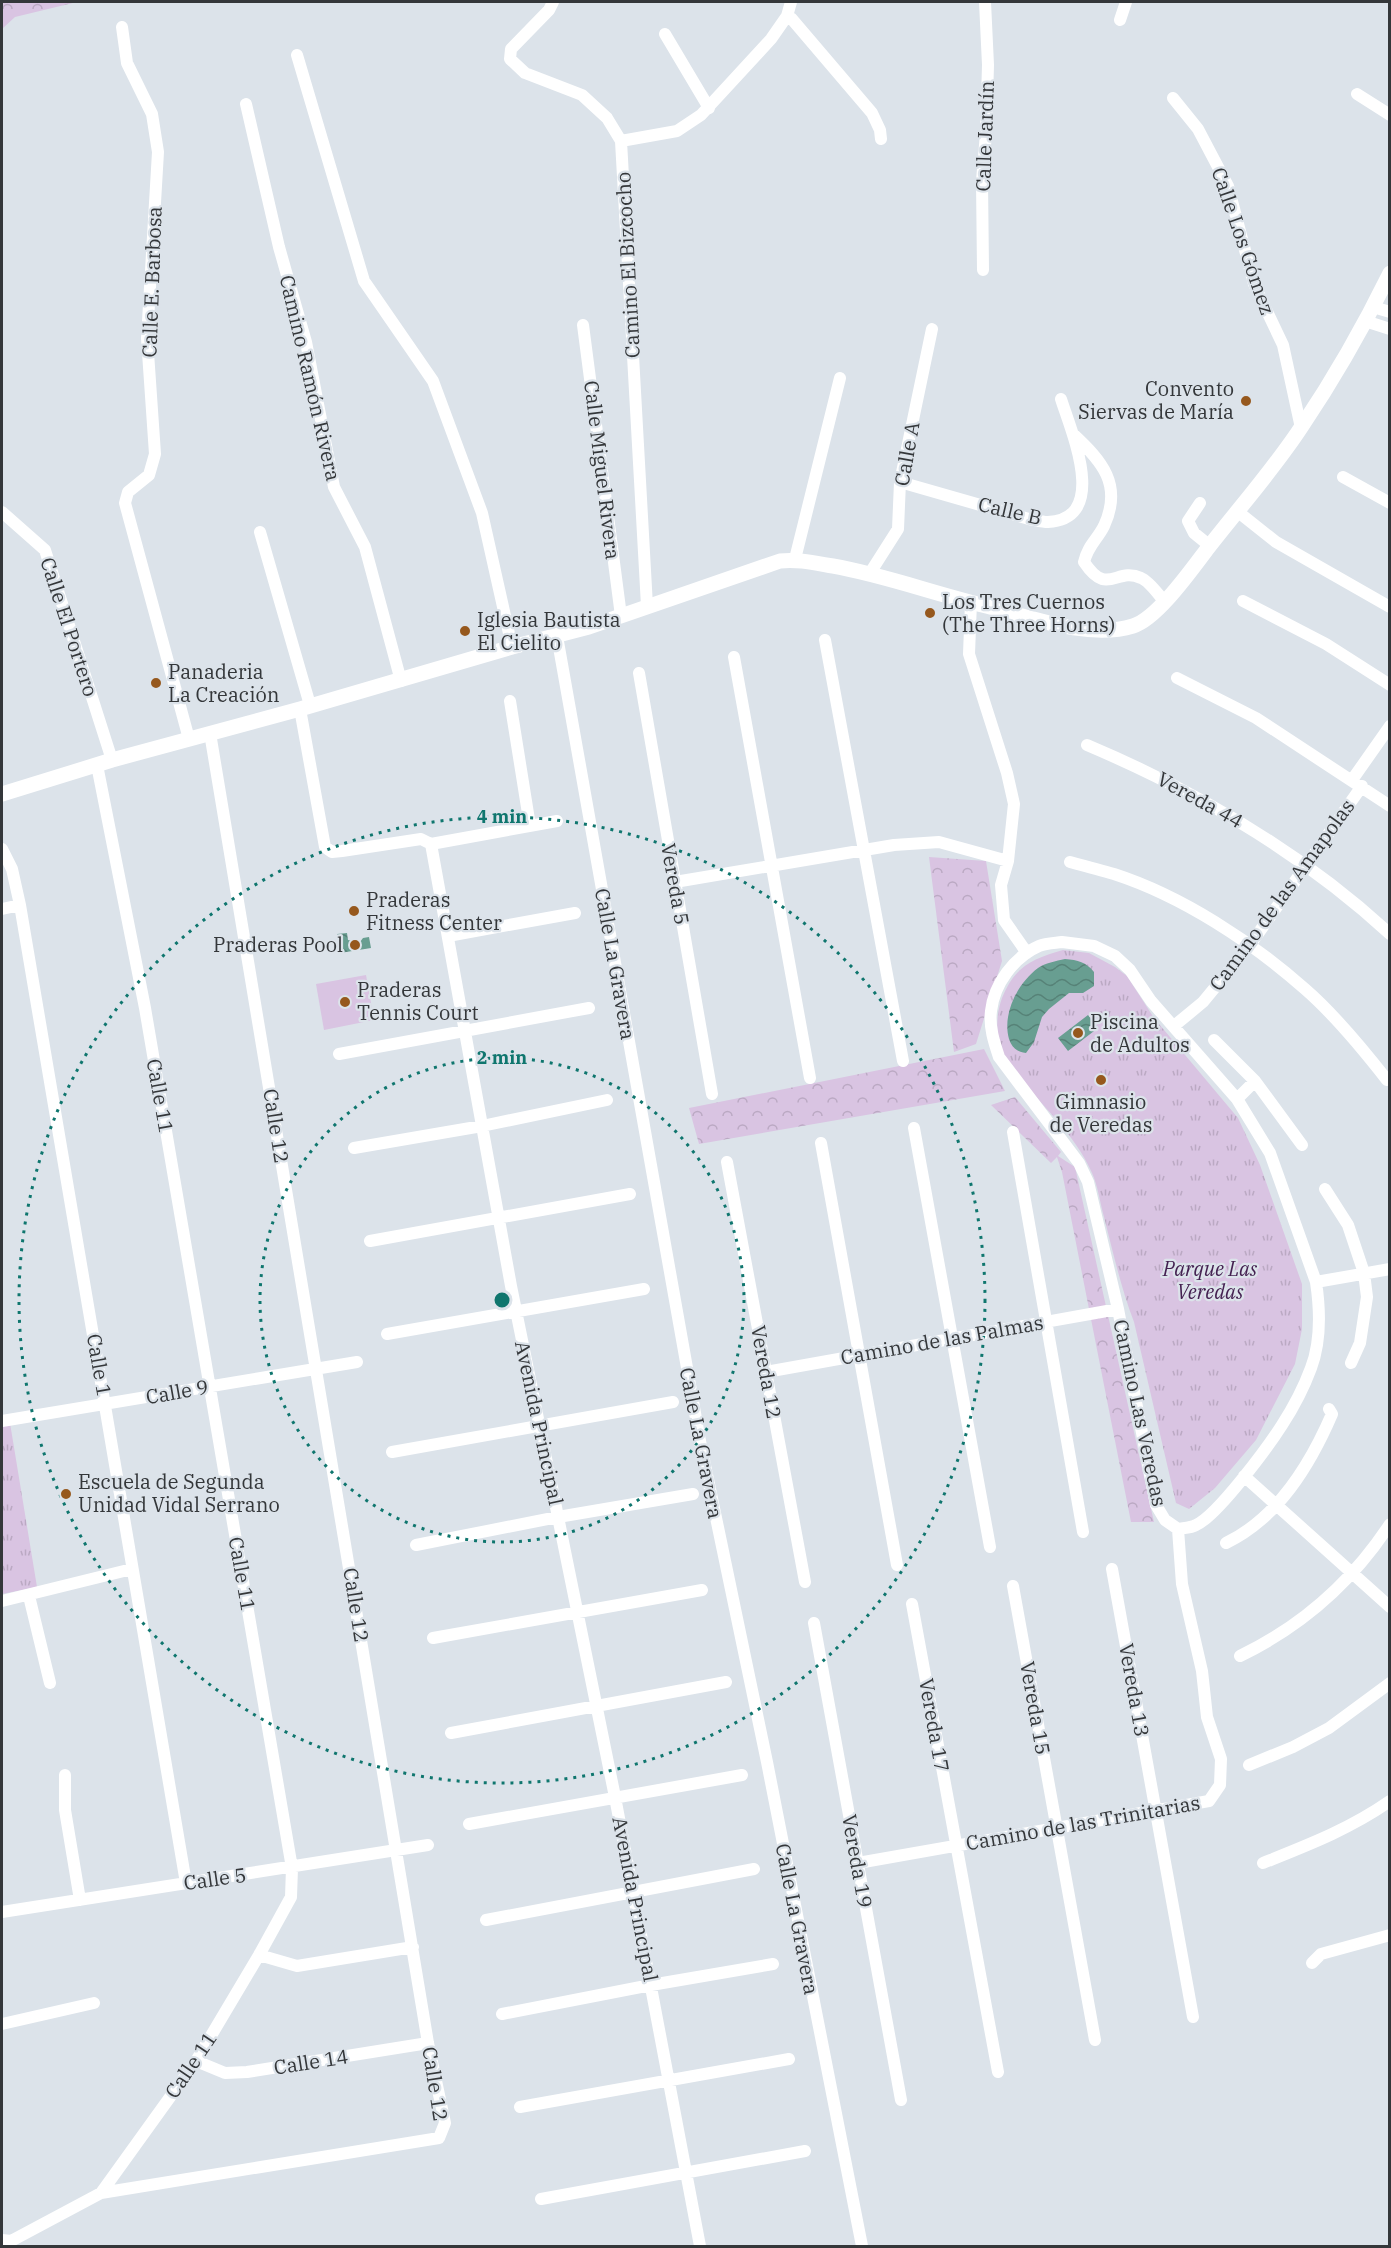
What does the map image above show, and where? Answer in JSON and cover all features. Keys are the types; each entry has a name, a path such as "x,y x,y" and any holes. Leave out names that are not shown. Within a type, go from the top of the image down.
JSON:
{"street":[{"name":"Camino El Bizcocho","path":"553,2 549,10 511,49 510,59 525,73 582,95 607,118 621,141 647,606"},
{"path":"621,141 677,131 709,108 771,39 787,16 791,2"},
{"name":"Calle Jardín","path":"983,270 982,181 988,65 985,2"},
{"path":"1119,20 1126,2"},
{"path":"787,16 872,113 880,130 881,139"},
{"name":"Calle E. Barbosa","path":"122,27 127,63 152,114 158,152 147,338 155,454 149,475 128,492 125,503 189,739"},
{"path":"665,34 709,108"},
{"path":"297,56 364,281 433,381 474,491 482,513 512,647"},
{"path":"1357,94 1389,115"},
{"name":"Calle Los Gómez","path":"1173,98 1198,129 1228,186 1254,284 1283,345 1301,428"},
{"name":"Camino Ramón Rivera","path":"246,104 279,246 306,342 334,487 365,547 401,681"},
{"path":"2,794 112,760 557,636 780,561 795,559 870,573 971,602 1074,627 1098,630 1136,626 1151,615 1179,585 1301,428 1342,363 1389,273"},
{"path":"1373,307 1389,312"},
{"path":"1365,321 1389,329"},
{"name":"Calle Miguel Rivera","path":"583,325 621,616"},
{"name":"Calle A","path":"870,573 898,529 900,482 932,329"},
{"path":"795,559 840,378"},
{"name":"Calle B","path":"900,482 1029,519 1048,522 1069,516 1082,500 1083,472 1061,399"},
{"path":"1072,433 1092,452 1109,476 1112,500 1103,527 1087,549 1084,562 1091,573 1100,580 1131,575 1143,578 1164,601"},
{"path":"1343,477 1389,502"},
{"path":"1200,503 1188,521 1190,527 1210,546"},
{"path":"1237,511 1276,542 1389,607"},
{"name":"Calle El Portero","path":"2,512 45,550 112,760"},
{"path":"260,532 305,707 325,847 332,852 421,838 431,843 557,821"},
{"path":"1243,601 1326,644 1389,685"},
{"path":"971,602 969,654 1007,773 1014,804 1008,861 1001,885 1004,920 1027,953"},
{"name":"Calle La Gravera","path":"557,636 700,1441 767,1762 862,2247"},
{"path":"825,640 903,1060"},
{"path":"734,657 810,1078"},
{"name":"Vereda 5","path":"639,673 712,1094"},
{"path":"1177,678 1256,718 1389,806"},
{"path":"510,701 530,826"},
{"name":"Camino de las Amapolas","path":"1174,1026 1203,1002 1250,945 1306,865 1389,726"},
{"name":"Calle 12","path":"101,2193 440,2138 446,2123 428,2043 210,733"},
{"name":"Vereda 44","path":"1087,746 1146,770 1229,814 1306,865 1389,934"},
{"name":"Calle 11","path":"97,765 145,1008 292,1868 291,1897 259,1955 196,2061 101,2193"},
{"name":"Avenida Principal","path":"431,843 516,1311 597,1705 700,2247"},
{"path":"675,882 894,845 939,843 1008,861"},
{"name":"Calle 1","path":"2,849 12,869 20,905 186,1883"},
{"path":"1070,862 1116,875 1180,902 1250,945 1305,989 1362,1049 1387,1080"},
{"path":"2,909 20,905"},
{"path":"448,936 575,913"},
{"name":"Camino Las Veredas","path":"1062,942 1094,946 1115,956 1130,970 1151,1000 1174,1026 1237,1099 1270,1153 1316,1282 1319,1301 1318,1327 1311,1367 1283,1424 1218,1507 1197,1525 1178,1529 1165,1520 1156,1504 1118,1309 1088,1182 1079,1162 999,1057 992,1037 991,1011 997,989 1008,970 1027,953 1041,945 1062,942"},
{"path":"339,1054 589,1008"},
{"path":"1214,1040 1255,1082 1302,1145"},
{"path":"1237,1099 1255,1082"},
{"path":"354,1148 482,1126 607,1100"},
{"path":"915,1128 990,1546"},
{"path":"1013,1132 1083,1532"},
{"path":"821,1143 897,1565"},
{"name":"Vereda 12","path":"727,1162 805,1582"},
{"path":"1325,1190 1348,1225 1364,1273 1367,1297 1360,1343 1351,1363"},
{"path":"370,1241 630,1194"},
{"path":"1316,1282 1389,1269"},
{"path":"387,1334 644,1288"},
{"name":"Camino de las Palmas","path":"766,1372 1118,1309"},
{"name":"Calle 9","path":"2,1421 357,1362"},
{"path":"392,1452 673,1402"},
{"path":"1226,1543 1253,1526 1276,1505 1297,1480 1332,1414 1329,1409"},
{"path":"1244,1476 1389,1607"},
{"path":"416,1545 558,1517 693,1494"},
{"path":"1240,1656 1265,1644 1323,1603 1353,1574 1389,1524"},
{"name":"Camino de las Trinitarias","path":"858,1863 1209,1801 1220,1785 1221,1759 1207,1717 1202,1671 1182,1584 1178,1529"},
{"path":"2,1601 132,1569"},
{"name":"Vereda 13","path":"1112,1569 1193,2017"},
{"name":"Vereda 15","path":"1012,1586 1095,2040"},
{"path":"433,1638 702,1590"},
{"path":"29,1596 50,1683"},
{"name":"Vereda 17","path":"912,1604 998,2072"},
{"name":"Vereda 19","path":"814,1623 901,2100"},
{"path":"451,1732 726,1682"},
{"path":"1249,1765 1293,1747 1329,1728 1389,1683"},
{"path":"65,1775 66,1810 80,1900"},
{"path":"469,1824 742,1775"},
{"path":"1263,1863 1325,1839 1369,1815 1389,1801"},
{"name":"Calle 5","path":"2,1912 428,1845"},
{"path":"486,1920 754,1869"},
{"path":"1312,1963 1321,1954 1389,1935"},
{"path":"259,1955 297,1966 412,1947"},
{"path":"502,2014 774,1964"},
{"path":"2,2024 94,2003"},
{"name":"Calle 14","path":"196,2061 225,2073 247,2072 428,2043"},
{"path":"520,2107 789,2059"},
{"path":"541,2199 805,2151"},
{"path":"2,2240 11,2241 101,2193"}],"green space":[{"path":"2,2 77,2 15,17 2,29"},
{"path":"929,857 986,861 1002,961 976,1044 954,1052"},
{"name":"Parque Las Veredas","path":"1063,950 1089,953 1127,976 1154,1018 1238,1118 1260,1165 1302,1284 1302,1329 1295,1364 1256,1440 1215,1488 1189,1509 1176,1503 1134,1322 1094,1178 1074,1142 1007,1060 998,1038 997,1021 1000,1005 1013,978 1026,965"},
{"name":"Praderas Tennis Court","path":"366,975 374,1020 324,1030 316,984"},
{"path":"984,1049 1005,1091 699,1144 689,1108"},
{"path":"1015,1097 1061,1152 1058,1156 1075,1167 1154,1522 1131,1522 1062,1172 1057,1157 1051,1163 991,1105"},
{"path":"10,1423 37,1587 2,1594 2,1425"}],"water":[{"name":"Praderas Pool","path":"347,933 348,940 360,942 363,938 369,937 371,948 340,953 337,934"},
{"path":"1065,959 1088,966 1094,972 1094,986 1083,993 1069,993 1049,1009 1042,1017 1034,1042 1026,1053 1017,1051 1010,1042 1007,1029 1013,1000 1024,982 1038,968 1047,963"},
{"name":"Piscina de Adultos","path":"1088,1015 1098,1028 1068,1051 1058,1038"}],"place":[{"name":"Convento Siervas de María","path":"1246,401"},
{"name":"Los Tres Cuernos (The Three Horns)","path":"930,613"},
{"name":"Iglesia Bautista El Cielito","path":"465,631"},
{"name":"Panaderia La Creación","path":"156,683"},
{"name":"Praderas Fitness Center","path":"354,911"},
{"name":"Praderas Pool","path":"355,945"},
{"name":"Praderas Tennis Court","path":"345,1002"},
{"name":"Piscina de Adultos","path":"1078,1033"},
{"name":"Gimnasio de Veredas","path":"1101,1080"},
{"name":"Escuela de Segunda Unidad Vidal Serrano","path":"66,1494"}]}
